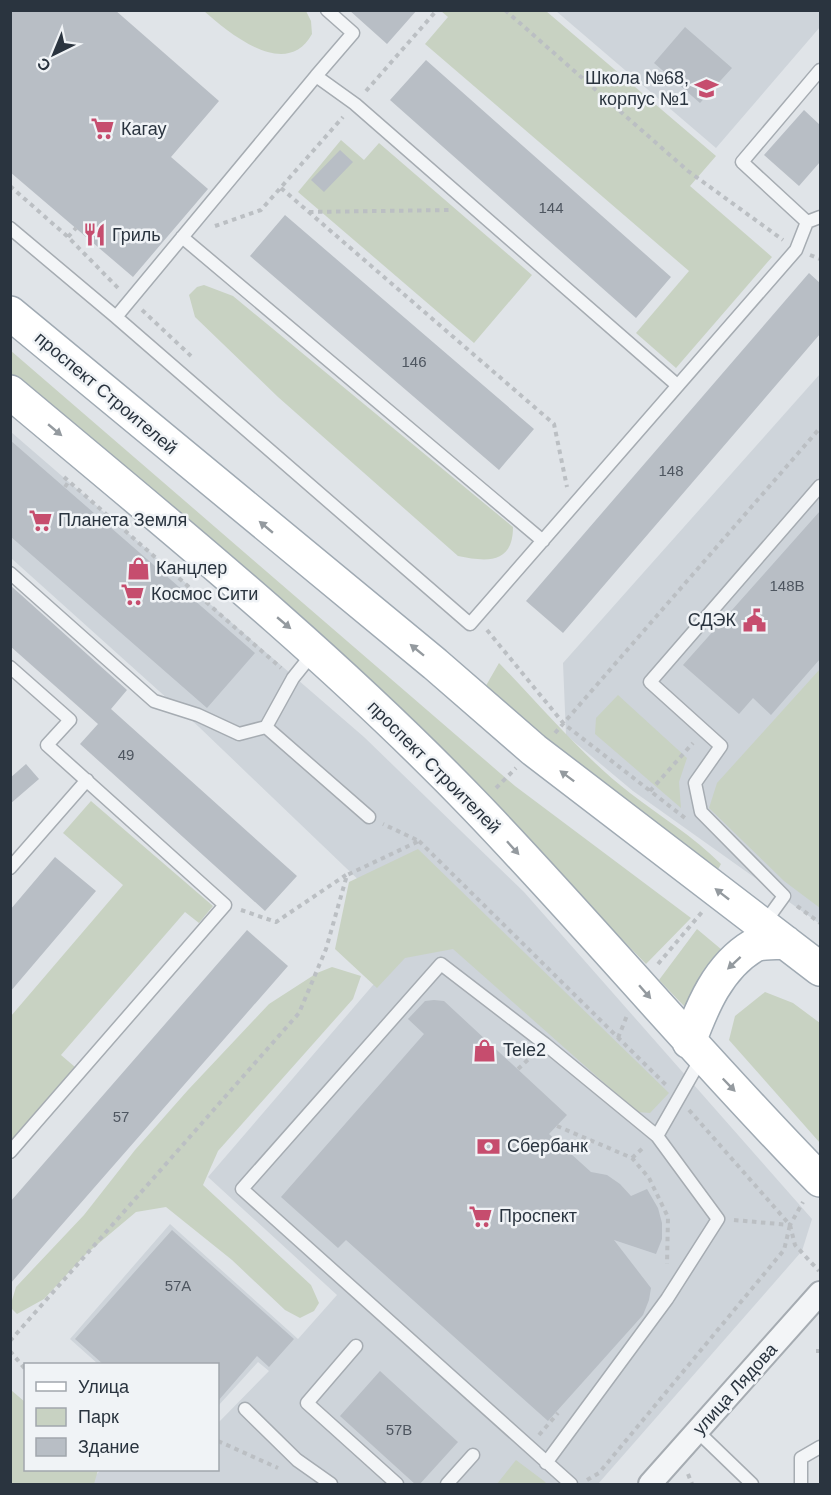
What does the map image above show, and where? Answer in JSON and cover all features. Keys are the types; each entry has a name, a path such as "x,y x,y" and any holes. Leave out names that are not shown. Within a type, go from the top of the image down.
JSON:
{"main road":[{"name":"проспект Строителей","path":"10,313 435,664 534,750 820,969"},
{"name":"проспект Строителей","path":"10,392 315,650 477,808 640,986 695,1050 819,1178"},
{"path":"695,1050 705,1002 724,972 754,945 774,934"}],"street":[{"name":"улица Лядова","path":"650,1485 820,1293"}],"lane":[{"path":"116,317 353,33 327,10"},
{"path":"807,222 742,162 820,70"},
{"path":"316,76 355,104 677,385"},
{"path":"10,228 470,624 796,250 807,222 820,217"},
{"path":"182,237 543,541"},
{"path":"774,934 784,896 701,812 695,783 720,746 650,682 820,486"},
{"path":"10,573 154,701 198,715 238,734 266,727 293,678 315,650"},
{"path":"10,667 70,720 47,745 225,905 10,1152"},
{"path":"266,727 369,817"},
{"path":"10,868 87,780"},
{"path":"546,1462 667,1299 718,1219 657,1136 545,1044 441,964 242,1189 571,1485"},
{"path":"657,1136 677,1096 695,1050"},
{"path":"356,1346 307,1403 397,1485"},
{"path":"245,1409 297,1460 331,1485"},
{"path":"697,1431 752,1485"},
{"path":"801,1485 801,1458 820,1447"},
{"path":"447,1485 473,1455"}],"path":[{"path":"182,237 261,210 437,10"},
{"path":"505,10 688,171 796,250 820,259"},
{"path":"281,188 554,424 571,509"},
{"path":"309,212 476,210"},
{"path":"68,237 76,228"},
{"path":"564,724 820,428"},
{"path":"60,474 293,678"},
{"path":"64,487 69,481"},
{"path":"110,526 114,522"},
{"path":"650,791 704,731"},
{"path":"369,817 419,841 677,1096 790,1225 795,1245 820,1273"},
{"path":"225,905 276,922 347,875 419,841"},
{"path":"10,1341 299,1013 326,949 347,875"},
{"path":"618,1038 640,986 719,891"},
{"path":"557,1126 632,1158 649,1178 668,1216 667,1265 663,1275"},
{"path":"580,1485 599,1473 784,1250 790,1225 819,1178"},
{"path":"718,1219 790,1225"},
{"path":"10,1351 24,1368"},
{"path":"528,1446 560,1412"},
{"path":"219,1441 279,1468"}],"shaded area":[{"name":"Школа №68, корпус №1","path":"556,11 820,11 820,27 716,148"},
{"path":"820,374 820,924 633,791 566,735 563,663"},
{"path":"11,432 364,737 524,892 812,1219 802,1251 598,1484 86,1484 100,1471 219,1471 219,1422 269,1371 258,1362 219,1405 219,1363 97,1363 70,1339 170,1224 298,1339 337,1295 208,1177 416,935 199,727 11,558"}],"green space":[{"path":"204,11 306,11 311,21 312,34 301,47 288,53 273,53 242,40"},
{"path":"441,11 546,11 716,156 690,186 772,257 676,368 636,333 689,271 425,44 448,17"},
{"path":"341,140 364,160 379,143 532,275 474,343 298,192"},
{"path":"204,285 233,296 513,527 512,539 503,554 488,559 458,556 278,397 195,317 189,295 197,287"},
{"path":"10,350 515,786 691,918 646,964 381,692 11,375"},
{"path":"499,663 595,763 630,793 699,844 721,864 716,873 480,696"},
{"path":"820,669 820,908 784,881 709,808 717,783"},
{"path":"618,695 687,758 679,782 681,808 595,734 596,718"},
{"path":"91,801 213,906 199,923 185,912 61,1055 75,1067 11,1142 11,1016 123,885 63,833"},
{"path":"418,849 669,1093 650,1113 637,1112 453,949 405,958 377,988 335,949 349,882"},
{"path":"697,929 728,955 684,1006 659,980"},
{"path":"332,967 361,976 353,999 218,1151 203,1185 311,1285 319,1303 314,1311 300,1318 285,1310 232,1260 166,1207 136,1212 86,1254 44,1299 17,1314 10,1307 16,1287 84,1215 135,1150 188,1090 269,1004 317,973"},
{"path":"765,992 793,1003 820,1023 820,1143 729,1040 735,1016"},
{"path":"11,1390 24,1401 24,1471 98,1471 94,1484 11,1484"},
{"path":"516,1460 544,1481 547,1484 497,1484"}],"building":[{"name":"Кагау","path":"10,10 115,10 219,101 171,157 208,189 133,277 10,172"},
{"path":"349,10 417,10 387,44"},
{"path":"685,27 732,68 700,103 654,63"},
{"path":"426,60 671,277 636,318 390,100"},
{"path":"804,110 820,125 820,162 799,186 764,155"},
{"path":"340,150 353,162 324,192 311,180"},
{"path":"285,215 534,429 499,470 250,256"},
{"path":"809,273 820,283 820,334 563,633 526,601"},
{"name":"Космос Сити","path":"10,440 255,653 207,708 10,536"},
{"path":"820,511 820,659 771,715 753,698 739,714 683,665"},
{"path":"10,585 127,690 111,709 297,876 265,911 80,744 98,724 10,646"},
{"path":"26,764 39,779 10,804 10,778"},
{"path":"55,857 96,891 10,992 10,910"},
{"path":"247,930 288,966 10,1284 10,1202"},
{"name":"Проспект","path":"425,1001 444,1001 567,1115 549,1134 591,1172 607,1175 631,1196 647,1189 658,1208 662,1223 662,1239 656,1254 614,1240 651,1288 643,1315 548,1421 346,1240 338,1248 281,1197 424,1034 408,1019"},
{"path":"172,1230 294,1339 269,1367 257,1356 219,1400 219,1363 102,1363 75,1339"},
{"path":"380,1371 458,1442 419,1485 416,1485 340,1416"}],"place":[{"name":"Школа №68, корпус №1","path":"707,88"},
{"name":"Кагау","path":"103,129"},
{"name":"Гриль","path":"94,235"},
{"name":"Планета Земля","path":"40,520"},
{"name":"Канцлер","path":"138,568"},
{"name":"Космос Сити","path":"133,594"},
{"name":"СДЭК","path":"754,620"},
{"name":"Tele2","path":"485,1050"},
{"name":"Сбербанк","path":"489,1146"},
{"name":"Проспект","path":"481,1216"}]}
